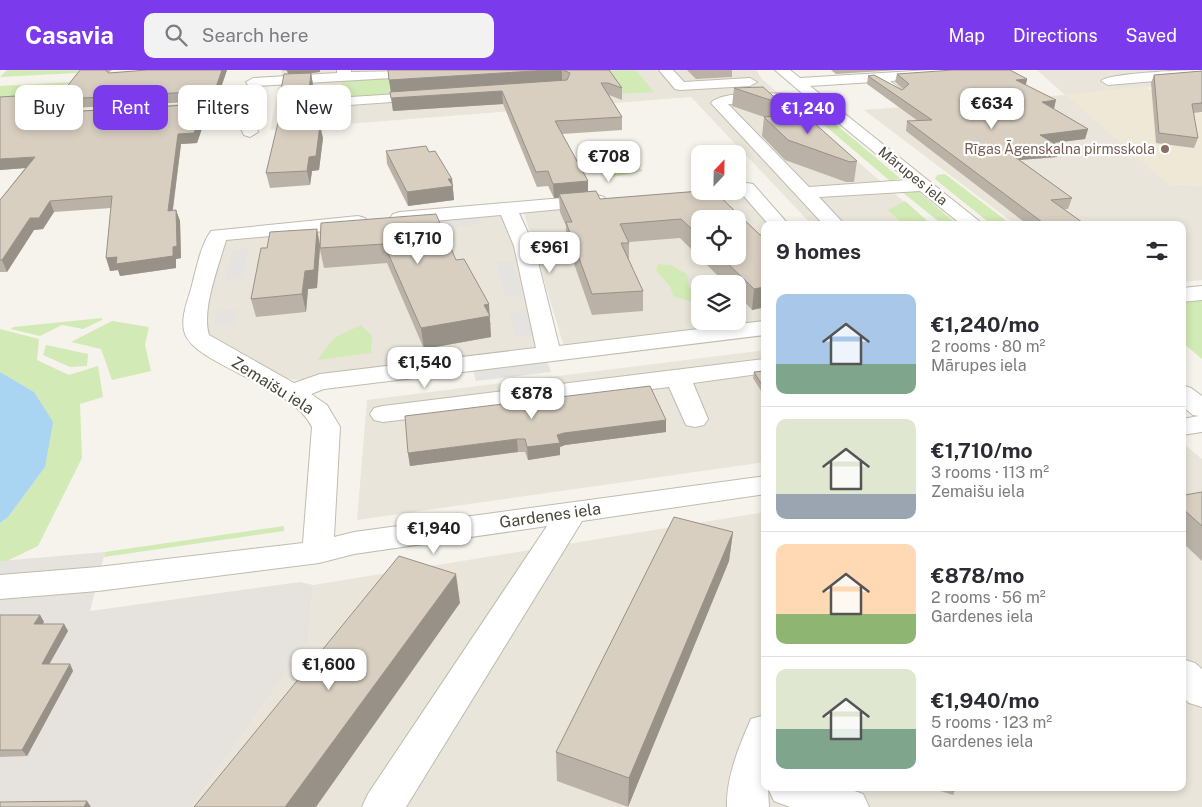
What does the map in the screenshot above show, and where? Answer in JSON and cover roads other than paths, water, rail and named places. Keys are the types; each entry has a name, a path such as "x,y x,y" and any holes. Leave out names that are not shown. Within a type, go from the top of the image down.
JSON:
{"street":[{"path":"254,76 341,75 460,70"},
{"path":"666,70 680,86 766,81 791,77 876,78 986,70"},
{"path":"1108,82 1130,80 1134,73 1193,72"},
{"name":"Mārupes iela","path":"791,77 969,221"},
{"path":"876,78 898,93"},
{"path":"351,101 448,94"},
{"path":"816,98 728,99 718,103 831,221"},
{"path":"351,116 361,115"},
{"path":"805,193 925,185"},
{"path":"746,188 776,221"},
{"path":"549,354 524,246 508,209 615,200"},
{"name":"Zemaišu iela","path":"319,552 318,530 326,427 318,411 292,392 202,342 196,334 195,326 201,294 218,235 508,209"},
{"path":"1186,295 1202,293"},
{"path":"292,392 320,382 761,328"},
{"path":"382,414 761,367"},
{"path":"678,378 695,419"},
{"path":"1186,396 1202,408"},
{"path":"1186,426 1202,424"},
{"name":"Gardenes iela","path":"0,587 98,580 319,552 354,543 761,486"},
{"path":"383,807 572,512"},
{"path":"1186,677 1202,692"},
{"path":"780,791 848,807"}],"water":[{"path":"0,372 34,392 53,422 45,467 8,517 0,523"}],"place":[{"name":"Rīgas Āgenskalna pirmsskola","path":"1165,149"}]}
